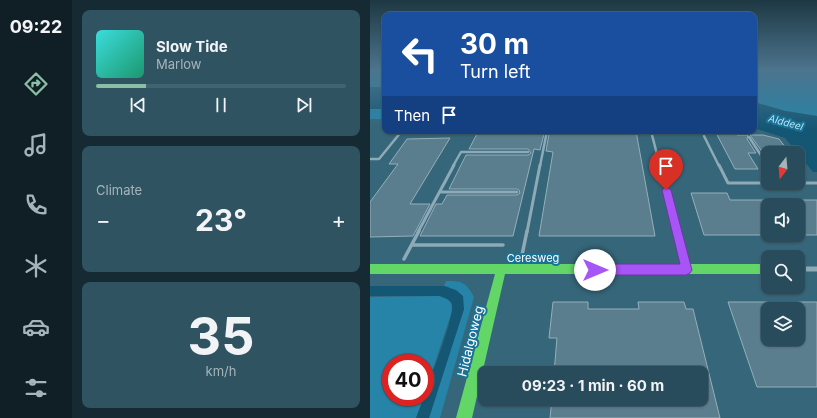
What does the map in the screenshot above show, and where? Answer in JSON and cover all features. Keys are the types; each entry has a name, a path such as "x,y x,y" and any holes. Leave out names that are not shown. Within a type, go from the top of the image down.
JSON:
{"street":[{"name":"Ceresweg","path":"370,269 761,269"},
{"path":"805,269 817,269"},
{"name":"Hidalgoweg","path":"464,418 501,270"}],"lane":[{"path":"370,159 379,159 399,134"},
{"path":"520,270 546,134"},
{"path":"653,134 686,270"},
{"path":"704,136 728,183 761,182"},
{"path":"749,137 761,155"},
{"path":"399,270 461,152 528,152"},
{"path":"805,182 817,182"},
{"path":"440,192 517,192"},
{"path":"412,245 503,246"}],"shaded area":[{"path":"757,90 817,90 817,116 785,111 757,103"},
{"path":"370,109 382,109 382,119 370,119"},
{"path":"446,281 463,283 474,297 440,418 429,418 464,309 449,287 444,286"},
{"path":"440,296 446,298 451,305 452,311 434,366 434,354 382,354 382,406 421,406 416,418 370,418 370,297"}],"water":[{"path":"370,90 382,90 382,109 370,109"},
{"name":"Alddeel","path":"757,103 785,111 817,116 817,172 813,172 805,162 805,146 792,146 785,138 757,129"},
{"path":"370,286 444,286 456,290 463,296 464,309 434,402 434,369 450,321 452,311 451,302 440,296 370,296"},
{"path":"421,406 433,406 429,418 416,418"}],"building":[{"path":"477,134 544,134 540,150 534,149 513,236 420,236 436,204 442,204 447,195 517,195 520,193 517,189 449,189 466,155 528,155 531,153 528,149 469,149"},
{"path":"549,134 637,134 655,236 539,236 553,152 546,151"},
{"path":"717,134 748,135 747,139 756,153 748,153 758,169 735,169"},
{"path":"750,135 763,135 779,139 784,146 761,146 761,150"},
{"path":"450,138 410,204 430,204 413,236 370,237 370,202 398,164 389,164 407,139"},
{"path":"691,193 727,193 730,200 761,200 761,235 704,235"},
{"path":"805,200 817,200 817,235 805,235"},
{"path":"553,302 588,302 588,309 639,309 638,302 684,302 686,309 693,309 707,366 555,366 557,338 549,338"},
{"path":"728,302 761,302 761,346 805,346 805,302 817,302 817,387 757,387"},
{"path":"708,370 720,418 550,418 551,406 708,406"}],"traffic: fast":[{"path":"370,269 761,269"},
{"path":"464,418 501,270"}],"route":[{"path":"595,270 686,270 666,190"}]}
